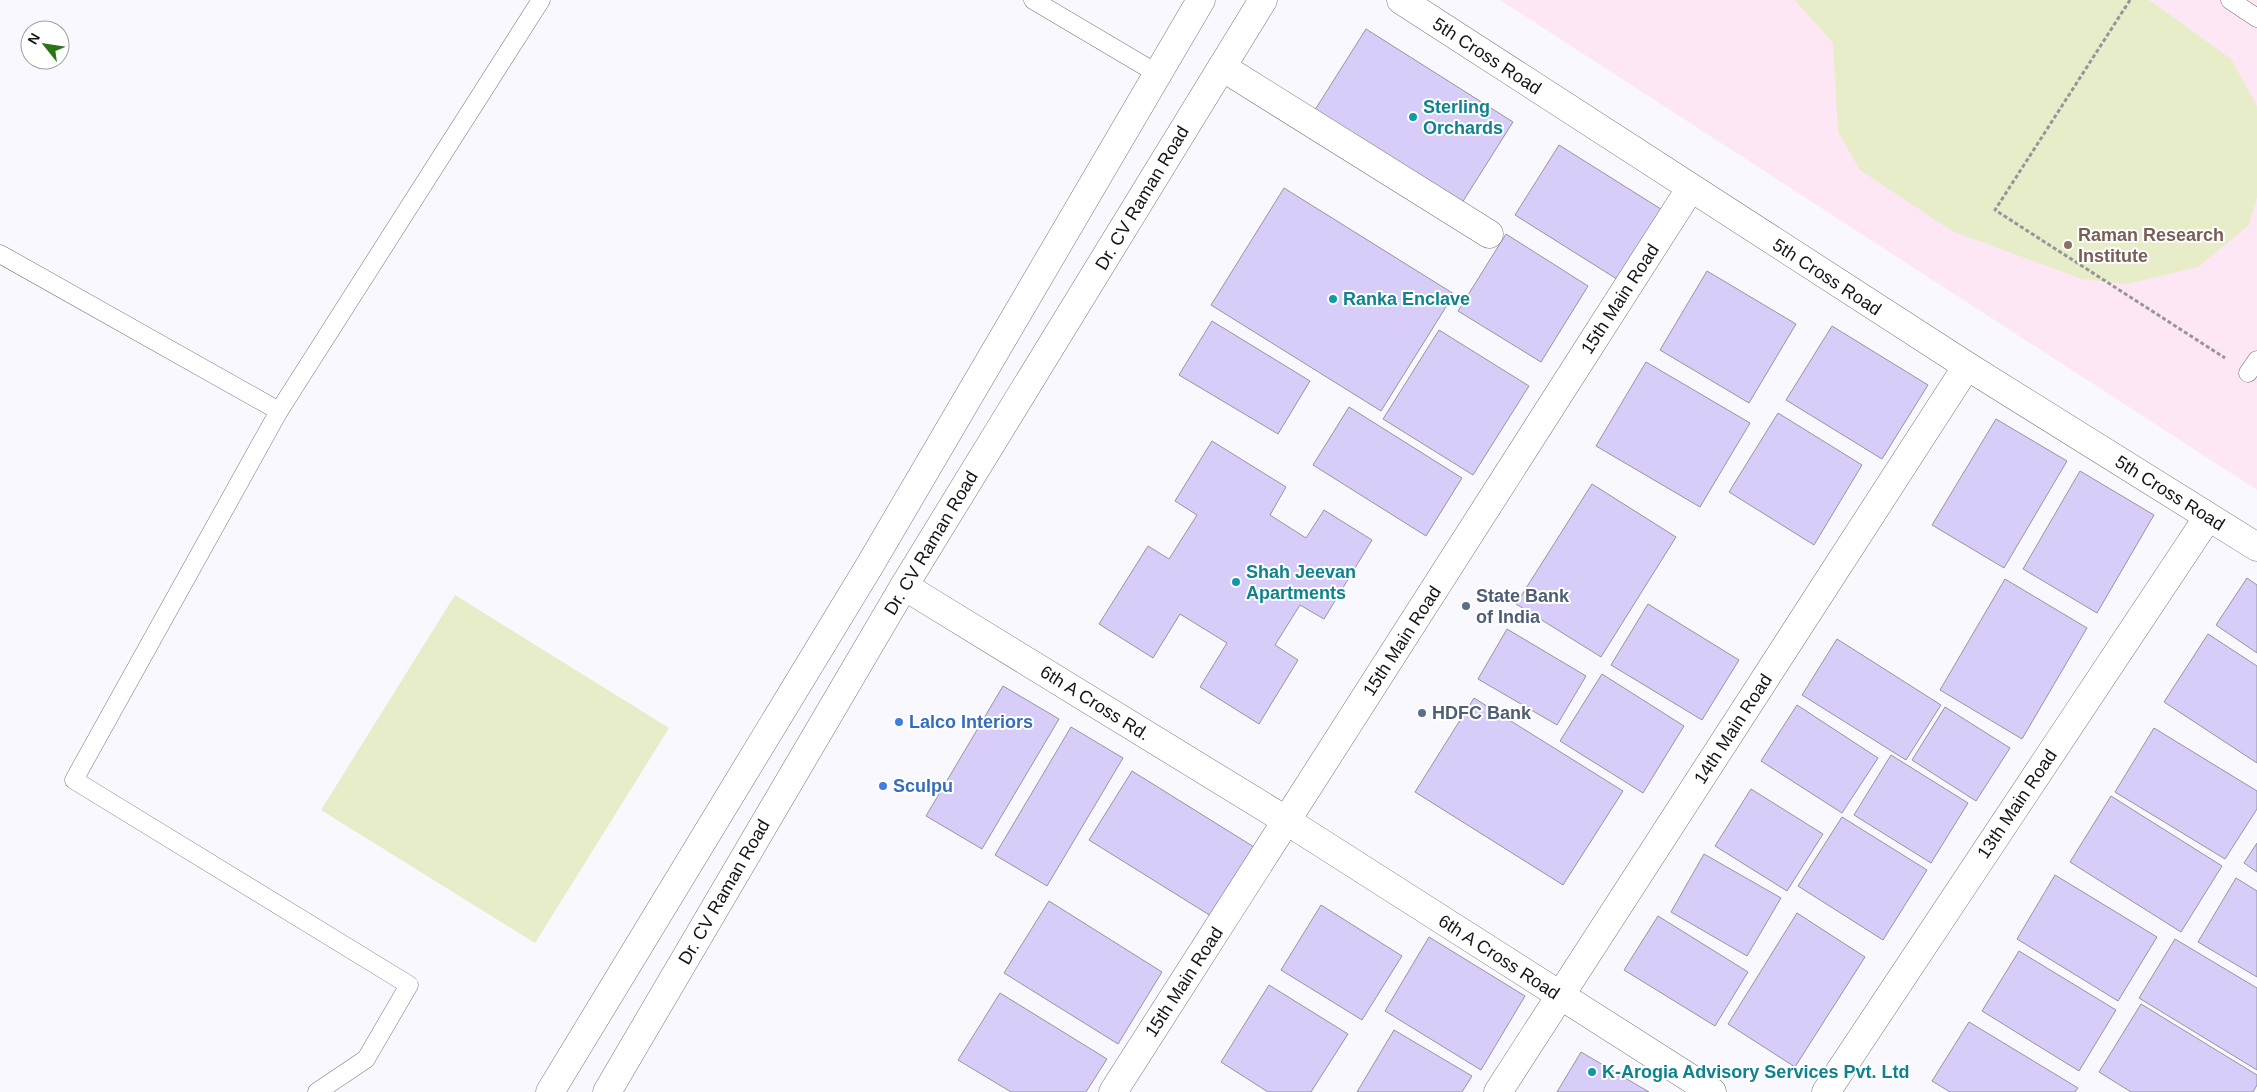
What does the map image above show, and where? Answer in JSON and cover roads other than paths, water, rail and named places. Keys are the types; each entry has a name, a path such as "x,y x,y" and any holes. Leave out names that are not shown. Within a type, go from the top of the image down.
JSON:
{"main road":[{"path":"550,1092 870,565 1201,0"},
{"name":"Dr. CV Raman Road","path":"607,1092 904,586 1263,0"},
{"name":"5th Cross Road","path":"1401,0 1690,189 2257,548"},
{"path":"1222,67 1489,234"},
{"name":"15th Main Road","path":"1113,1092 1690,189"},
{"name":"14th Main Road","path":"1498,1092 1967,366"},
{"name":"13th Main Road","path":"1826,1092 2208,517"},
{"name":"6th A Cross Rd.","path":"904,586 1287,821"},
{"name":"6th A Cross Road","path":"1287,821 1712,1092"}],"lane":[{"path":"317,1092 366,1059 409,985 74,780 279,411 541,0"},
{"path":"1033,0 1158,74"},
{"path":"2230,0 2257,18"},
{"path":"0,254 279,411"}],"place":[{"name":"Sterling Orchards","path":"1413,117"},
{"name":"Raman Research Institute","path":"2068,245"},
{"name":"Ranka Enclave","path":"1333,299"},
{"name":"Shah Jeevan Apartments","path":"1236,582"},
{"name":"State Bank of India","path":"1466,606"},
{"name":"HDFC Bank","path":"1422,713"},
{"name":"Lalco Interiors","path":"899,722"},
{"name":"Sculpu","path":"883,786"},
{"name":"K-Arogia Advisory Services Pvt. Ltd","path":"1592,1072"}]}
